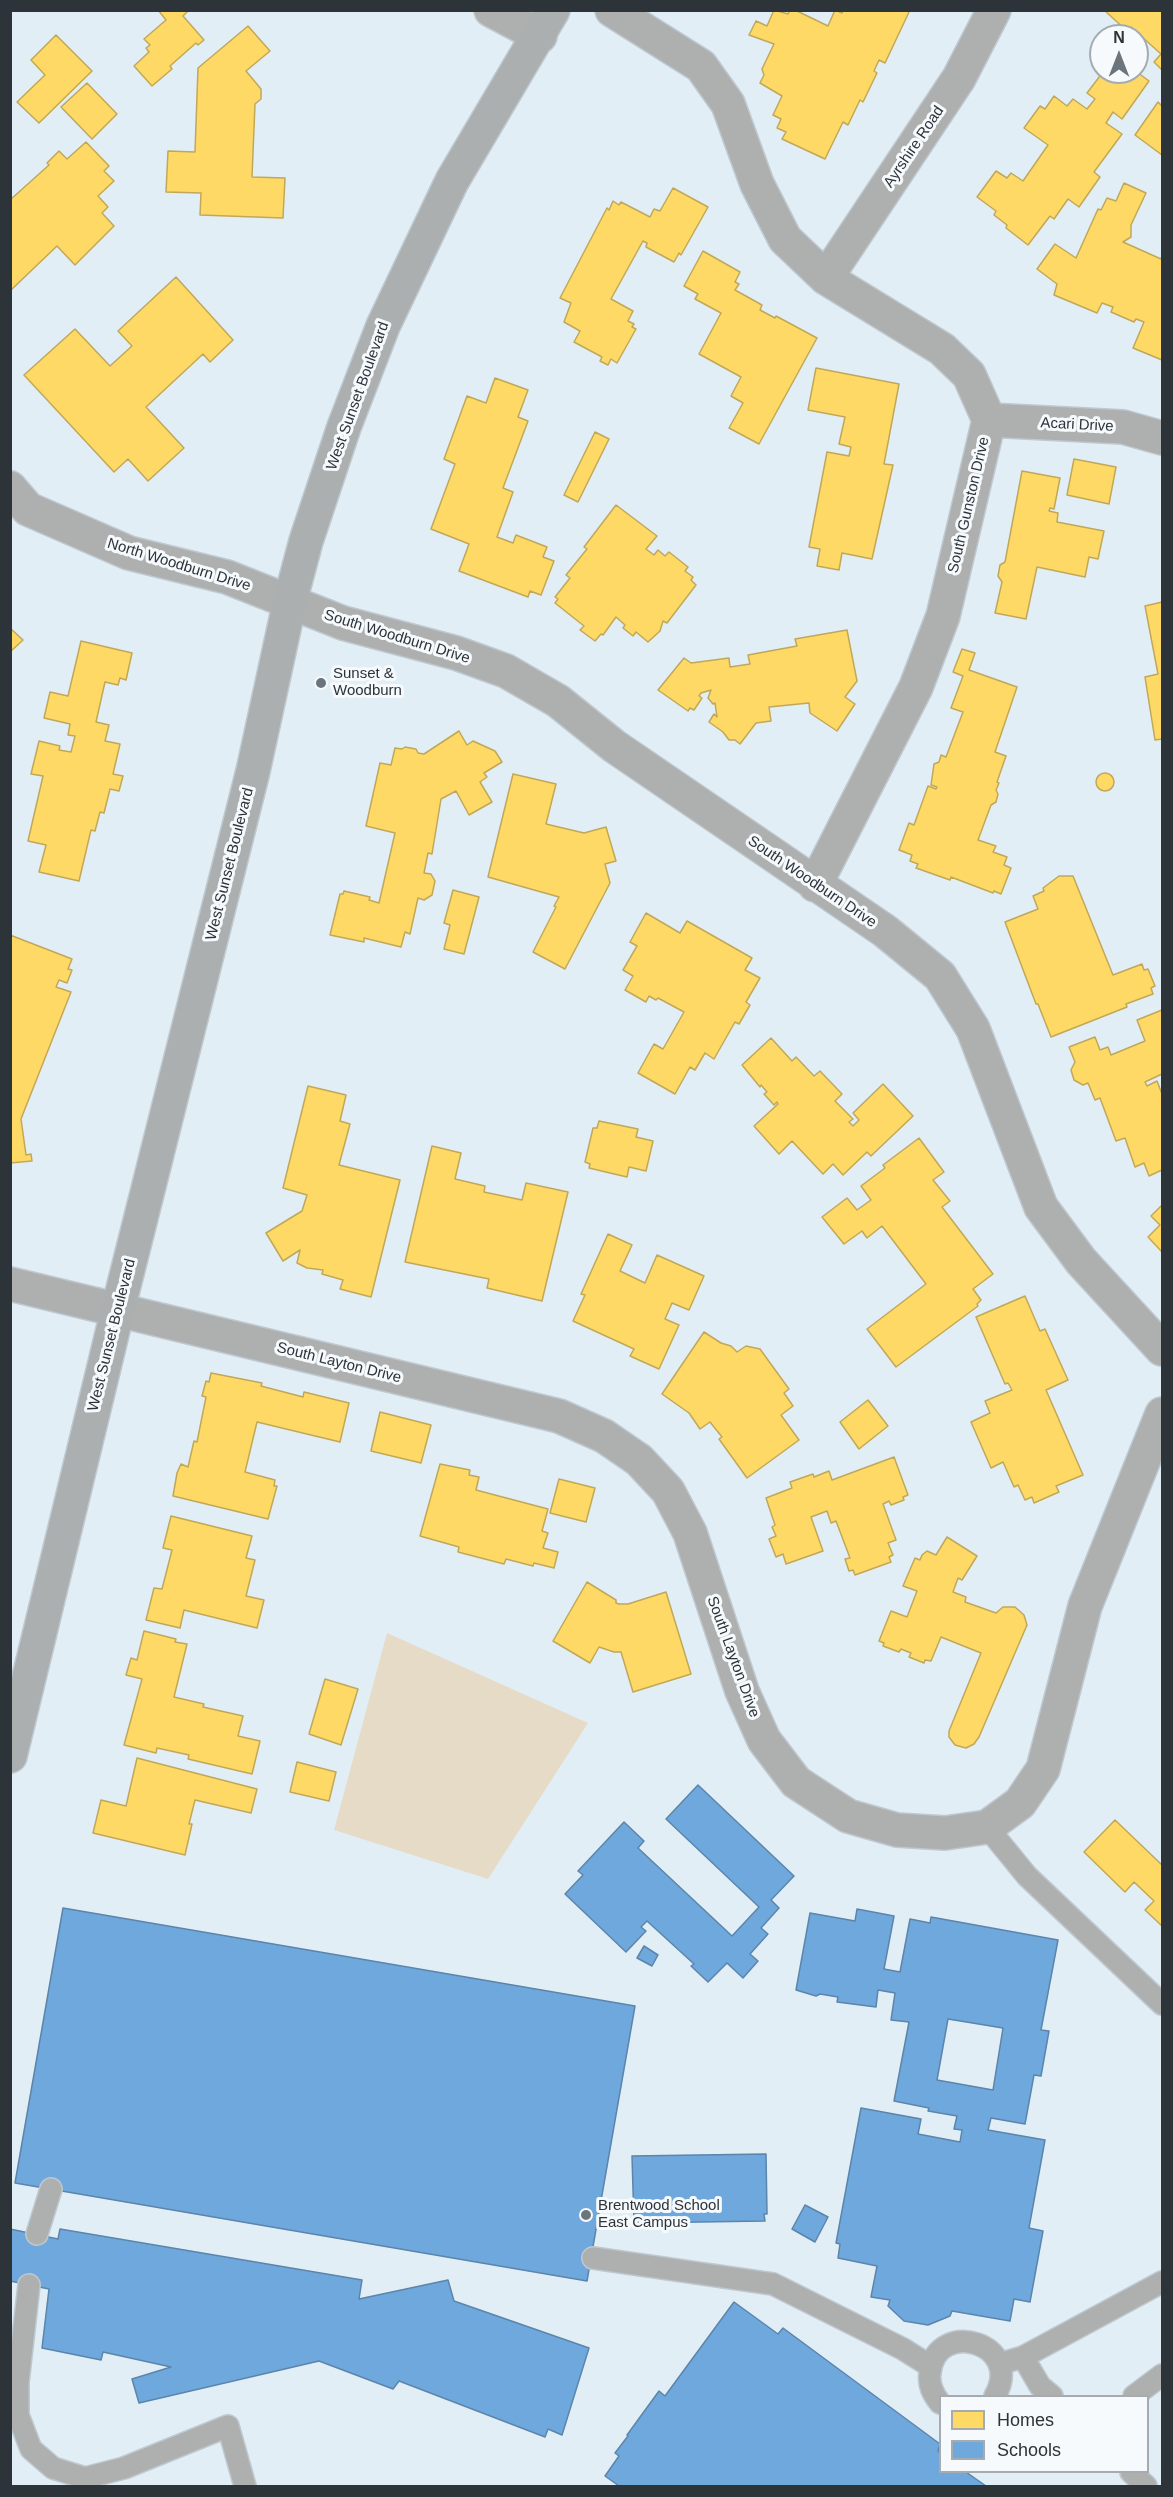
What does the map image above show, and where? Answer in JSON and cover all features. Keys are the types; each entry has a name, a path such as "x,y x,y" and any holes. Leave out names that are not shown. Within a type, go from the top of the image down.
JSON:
{"main road":[{"name":"West Sunset Boulevard","path":"10,1756 118,1309 253,771 290,601 344,427 383,326 452,181 547,23"}],"street":[{"path":"491,10 547,23"},
{"name":"South Gunston Drive","path":"612,10 701,66 728,104 757,184 785,239 826,278 942,348 969,375 989,420 944,616 916,687 815,885"},
{"name":"Ayrshire Road","path":"826,278 959,78 994,10"},
{"name":"Acari Drive","path":"989,420 1123,427 1162,438"},
{"name":"North Woodburn Drive","path":"10,488 28,509 129,553 227,577 290,601"},
{"name":"South Woodburn Drive","path":"290,601 343,623 456,653 506,671 558,701 615,746 885,931 940,976 973,1029 1041,1207 1081,1261 1162,1349"},
{"name":"South Layton Drive","path":"21,1286 559,1416 603,1436 639,1460 668,1491 690,1533 742,1691 764,1740 796,1782 848,1816 897,1830 945,1833 987,1827 1020,1803 1043,1768 1085,1606 1162,1413"}],"lane":[{"path":"987,1827 1027,1876 1162,2004"},
{"path":"37,2235 51,2189"},
{"path":"592,2258 773,2284 903,2349 930,2366"},
{"path":"999,2364 1023,2357 1162,2282"},
{"path":"29,2285 18,2382 18,2415 31,2449 53,2468 85,2478 124,2468 228,2426 245,2487"},
{"path":"939,2402 932,2391 929,2379 930,2366 943,2348 964,2341 975,2342 985,2347 999,2364 1001,2376 996,2395"},
{"path":"1023,2357 1040,2386 1050,2395"},
{"path":"1136,2395 1162,2374"},
{"path":"1132,2473 1146,2487"}],"shaded area":[{"path":"387,1633 588,1723 488,1879 334,1830"}],"building: Homes":[{"path":"158,10 189,10 183,16 204,40 198,45 196,43 170,66 172,69 152,86 134,66 149,52 146,48 150,45 144,39 166,20"},
{"path":"774,10 788,14 790,10 795,10 828,26 835,10 842,13 843,10 910,10 885,63 879,60 874,71 877,73 863,102 860,100 848,125 843,122 825,159 782,139 786,132 777,128 781,119 773,115 782,96 760,83 764,75 762,69 774,44 749,35 756,21 767,26"},
{"path":"1104,10 1162,10 1162,70 1154,62 1161,54 1149,43 1149,24 1119,24"},
{"path":"248,26 270,51 246,71 261,89 261,99 255,104 252,177 285,178 283,218 200,215 201,193 166,192 168,151 195,152 198,68"},
{"path":"56,35 92,71 39,123 17,102 45,75 31,60"},
{"path":"87,83 117,114 92,139 61,107"},
{"path":"1094,84 1147,84 1122,119 1113,112 1106,123 1122,134 1094,172 1100,177 1079,207 1068,199 1054,219 1050,216 1028,245 1006,228 1007,225 994,215 996,211 977,197 996,171 1007,178 1011,173 1023,181 1048,145 1024,128 1040,106 1045,109 1054,96 1067,106 1073,99 1087,109 1095,99 1087,93"},
{"path":"1158,102 1162,106 1162,155 1135,135"},
{"path":"86,142 109,166 104,171 114,181 98,196 108,207 102,213 114,226 75,265 57,246 10,291 10,200 49,165 47,163 59,151 67,159"},
{"path":"1124,183 1146,193 1131,225 1131,237 1123,242 1161,259 1162,256 1162,360 1133,348 1144,322 1136,319 1134,322 1111,312 1113,307 1102,303 1097,313 1054,295 1057,284 1037,269 1055,244 1076,258 1098,209 1101,210 1107,198 1116,201"},
{"path":"673,188 708,207 681,255 679,253 674,262 646,247 647,243 643,241 611,299 633,311 628,321 634,324 632,327 636,329 617,363 611,359 608,365 600,361 602,357 574,342 580,331 564,322 571,303 560,298 607,208 609,210 613,201 619,205 621,202 650,217 654,209 660,211"},
{"path":"703,251 740,272 735,282 739,284 735,290 762,305 760,310 817,338 759,444 729,428 743,403 731,396 741,377 699,354 721,313 695,299 698,294 684,286"},
{"path":"176,277 233,340 210,362 203,354 146,407 184,448 148,481 128,459 114,472 24,375 75,329 110,366 132,346 118,331"},
{"path":"816,368 899,384 884,464 893,465 872,559 842,553 839,570 817,566 820,549 809,547 827,452 849,456 851,447 839,444 845,417 808,410"},
{"path":"495,378 528,390 518,417 528,421 503,488 513,492 497,537 513,543 516,535 547,547 543,557 554,561 541,595 530,591 528,597 459,571 469,544 431,529 455,464 444,459 467,396 486,403"},
{"path":"595,432 609,439 578,502 564,495"},
{"path":"1074,459 1116,467 1109,504 1067,495"},
{"path":"1022,471 1060,478 1054,509 1050,508 1049,511 1058,513 1057,522 1104,531 1098,559 1089,557 1085,577 1037,567 1026,619 995,613 1002,582 998,576 1000,565 1005,562"},
{"path":"616,505 657,536 646,549 654,555 658,550 665,556 669,552 688,567 685,571 693,577 691,580 696,585 667,623 663,621 660,631 648,642 636,632 633,636 623,628 625,625 616,617 603,635 601,634 595,641 580,630 584,626 555,603 558,599 555,597 570,578 566,575 587,549 584,547"},
{"path":"1162,602 1162,739 1155,740 1145,677 1158,674 1145,606"},
{"path":"10,628 23,640 10,652"},
{"path":"847,630 857,681 845,697 855,704 837,731 810,713 809,703 769,707 771,721 756,723 740,744 735,740 729,740 723,732 709,722 714,714 717,717 715,703 713,704 708,698 711,690 701,693 699,696 702,698 694,710 690,708 688,711 658,690 684,658 691,663 729,658 730,667 750,664 748,655 797,646 795,639"},
{"path":"81,641 132,653 126,680 120,678 118,685 105,682 96,722 109,725 105,741 120,744 113,774 123,776 119,791 110,789 104,813 100,812 95,831 91,830 79,881 39,872 46,845 28,841 43,776 31,774 39,741 60,746 59,750 71,752 75,736 68,735 70,724 44,718 50,692 68,696"},
{"path":"962,649 975,653 969,670 1017,687 995,752 1006,756 997,782 999,783 996,790 998,794 996,802 991,805 978,840 996,846 993,852 1007,857 1004,865 1011,868 1001,894 916,868 918,864 910,861 912,855 899,850 909,823 914,825 928,786 936,789 937,787 931,785 934,764 939,762 941,755 946,757 963,712 951,708 963,676 953,672"},
{"path":"459,731 467,745 473,741 495,751 502,762 484,773 487,777 480,782 492,802 469,815 456,791 441,799 432,854 428,853 424,873 431,874 435,881 432,895 424,900 418,898 410,934 405,932 401,947 364,938 364,942 330,935 340,894 344,891 370,897 369,900 379,903 395,833 366,826 380,763 391,765 395,748 416,749 418,753 424,754"},
{"path":"1101,773 1109,773 1114,778 1112,789 1101,791 1096,786 1096,778"},
{"path":"513,774 556,784 546,824 584,833 606,827 616,861 605,864 610,883 565,969 533,952 559,897 488,877"},
{"path":"1059,876 1073,876 1113,975 1142,964 1144,970 1148,969 1155,986 1151,988 1153,994 1126,1004 1127,1007 1051,1037 1005,922 1038,909 1033,896 1044,891 1043,888"},
{"path":"453,890 479,897 464,954 444,949 450,925 444,923"},
{"path":"646,913 680,933 687,921 752,958 745,970 760,978 746,1002 750,1005 739,1024 735,1022 714,1059 705,1053 695,1070 690,1067 675,1094 638,1073 654,1044 663,1049 684,1012 658,998 656,1000 649,996 646,1002 625,990 633,976 623,970 637,946 630,942"},
{"path":"10,935 72,959 68,969 72,970 67,983 59,980 56,987 71,992 21,1119 26,1155 31,1154 32,1161 10,1163"},
{"path":"1162,1010 1162,1074 1145,1082 1147,1086 1157,1081 1162,1094 1162,1170 1149,1176 1144,1163 1135,1167 1125,1138 1116,1141 1100,1098 1095,1100 1088,1083 1083,1085 1074,1080 1071,1070 1075,1062 1069,1047 1095,1037 1100,1050 1108,1047 1111,1055 1145,1041 1137,1020"},
{"path":"771,1038 792,1061 796,1057 814,1076 820,1071 842,1094 835,1101 853,1119 849,1122 853,1126 859,1120 853,1113 883,1084 913,1116 871,1156 867,1152 843,1175 833,1164 823,1174 792,1141 779,1154 754,1126 778,1104 777,1102 774,1105 764,1094 767,1092 742,1065"},
{"path":"308,1086 346,1095 340,1121 350,1124 339,1165 400,1180 371,1297 340,1289 343,1280 322,1274 323,1270 307,1268 297,1263 300,1250 283,1261 266,1233 302,1211 307,1195 283,1188"},
{"path":"599,1121 638,1129 636,1137 653,1141 646,1171 629,1167 627,1177 589,1168 590,1164 585,1162 593,1128 597,1128"},
{"path":"919,1138 944,1172 933,1180 950,1201 942,1207 993,1274 973,1289 981,1300 978,1306 896,1367 867,1329 926,1284 882,1226 867,1238 862,1231 844,1244 822,1217 847,1198 857,1210 871,1200 861,1186 885,1168 883,1165"},
{"path":"432,1146 461,1153 455,1179 485,1186 484,1192 522,1200 526,1183 568,1192 542,1301 487,1288 489,1279 405,1262"},
{"path":"1162,1205 1162,1252 1148,1237 1160,1225 1151,1216"},
{"path":"608,1234 632,1245 620,1271 645,1283 657,1255 704,1276 689,1310 672,1303 665,1319 679,1325 659,1369 630,1356 634,1349 573,1321 585,1295 581,1294"},
{"path":"1025,1296 1040,1331 1045,1329 1068,1380 1046,1390 1083,1475 1056,1486 1059,1492 1034,1503 1032,1497 1025,1500 1018,1485 1014,1487 1003,1462 991,1468 971,1422 990,1413 985,1401 1012,1390 1008,1383 1005,1384 976,1317"},
{"path":"704,1332 721,1343 731,1346 737,1352 746,1346 760,1349 789,1389 784,1393 793,1406 781,1415 799,1440 747,1478 719,1439 722,1437 710,1422 700,1429 689,1413 662,1394"},
{"path":"211,1373 262,1383 261,1386 303,1397 304,1392 349,1403 340,1442 257,1422 245,1472 275,1480 274,1486 277,1486 268,1519 173,1496 181,1464 188,1467 194,1441 197,1442 206,1397 202,1396"},
{"path":"868,1400 888,1426 859,1449 840,1422"},
{"path":"380,1412 431,1425 421,1463 371,1451"},
{"path":"894,1457 908,1495 903,1497 904,1500 891,1505 889,1501 883,1504 896,1540 888,1543 893,1555 889,1557 891,1562 855,1575 853,1570 849,1571 845,1559 850,1558 836,1521 831,1523 827,1511 811,1517 823,1551 786,1564 783,1554 776,1557 769,1539 776,1536 772,1527 775,1525 766,1498 792,1488 790,1482 813,1474 814,1477 829,1471 832,1480"},
{"path":"440,1464 470,1470 469,1475 479,1477 476,1490 548,1509 542,1531 548,1533 543,1548 558,1552 554,1568 534,1563 533,1566 506,1559 504,1564 458,1552 459,1547 420,1536"},
{"path":"559,1479 595,1488 586,1522 550,1513"},
{"path":"171,1516 252,1536 246,1558 255,1560 246,1596 264,1600 257,1628 184,1610 180,1628 146,1620 154,1588 162,1589 172,1550 163,1548"},
{"path":"947,1537 977,1556 962,1580 958,1578 953,1592 966,1597 965,1602 996,1613 1003,1607 1015,1607 1024,1615 1027,1625 979,1737 974,1744 966,1748 955,1745 949,1737 949,1731 981,1653 941,1637 931,1661 925,1660 924,1663 909,1657 911,1653 901,1649 899,1652 883,1646 884,1643 879,1641 891,1611 907,1617 917,1591 903,1586 915,1558 920,1560 927,1551 936,1555"},
{"path":"587,1582 619,1604 628,1604 666,1592 691,1674 633,1692 621,1652 599,1647 590,1663 553,1641"},
{"path":"144,1631 187,1644 174,1697 204,1704 203,1707 243,1716 238,1736 260,1741 252,1774 188,1759 189,1755 157,1748 156,1753 124,1745 142,1679 126,1675 131,1658 137,1660"},
{"path":"325,1679 358,1689 341,1745 309,1734"},
{"path":"137,1758 257,1789 251,1813 195,1800 185,1855 93,1833 101,1800 126,1806"},
{"path":"297,1762 336,1772 329,1801 290,1792"},
{"path":"1115,1820 1162,1865 1162,1926 1145,1910 1154,1901 1134,1882 1125,1892 1084,1852"}],"building: Schools":[{"path":"698,1785 794,1876 771,1900 779,1908 761,1928 768,1934 750,1954 758,1961 743,1978 727,1963 708,1982 691,1966 694,1964 647,1921 641,1927 646,1931 626,1952 565,1894 583,1875 578,1871 624,1822 644,1841 638,1848 732,1936 759,1907 666,1819"},
{"path":"63,1908 635,2006 587,2281 15,2183"},
{"path":"857,1909 894,1916 884,1969 900,1972 910,1919 930,1923 931,1917 1058,1940 1041,2030 1049,2031 1041,2076 1034,2075 1025,2124 991,2118 988,2130 1045,2140 1029,2228 1043,2231 1030,2302 1014,2299 1010,2321 952,2311 950,2316 928,2325 904,2321 888,2306 890,2300 871,2297 877,2266 838,2258 840,2244 836,2243 861,2108 921,2119 918,2134 960,2142 962,2130 954,2129 957,2116 928,2111 929,2108 894,2101 909,2022 891,2020 895,1993 878,1990 876,2007 837,2002 838,1997 820,1994 816,1996 796,1990 810,1913 855,1921","holes":["948,2019 1003,2028 993,2090 937,2080"]},
{"path":"644,1946 658,1955 652,1966 637,1958"},
{"path":"766,2154 767,2214 764,2214 765,2221 634,2223 632,2156"},
{"path":"805,2205 828,2217 815,2242 792,2229"},
{"path":"10,2229 58,2239 60,2229 362,2280 359,2299 448,2280 454,2301 589,2348 562,2435 548,2429 545,2437 399,2381 393,2389 319,2361 139,2403 132,2379 171,2367 103,2352 101,2360 42,2348 49,2289 10,2281"},
{"path":"734,2302 778,2334 783,2328 939,2443 939,2473 967,2473 986,2486 619,2486 605,2476 619,2456 615,2453 659,2391 665,2396"}],"place":[{"name":"Sunset & Woodburn","path":"321,683"},
{"name":"Brentwood School East Campus","path":"586,2215"}]}
